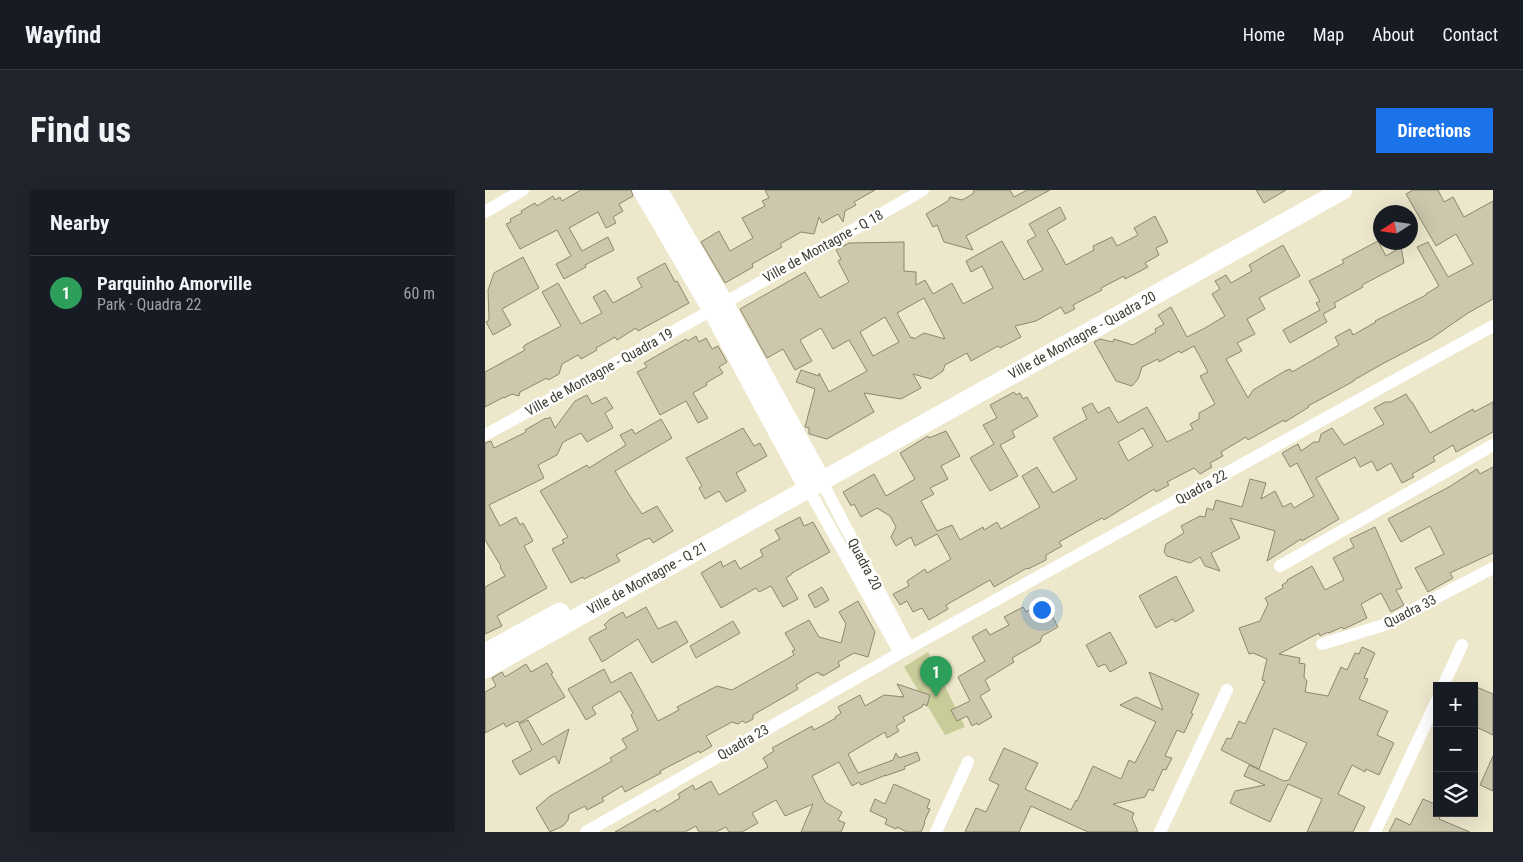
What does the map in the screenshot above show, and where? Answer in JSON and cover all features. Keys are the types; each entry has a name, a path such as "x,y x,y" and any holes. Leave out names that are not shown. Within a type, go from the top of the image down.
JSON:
{"street":[{"path":"485,212 523,190"},
{"path":"642,190 718,306"},
{"path":"485,653 812,480 658,190"},
{"name":"Ville de Montagne - Q 18","path":"718,306 923,190"},
{"name":"Ville de Montagne - Quadra 20","path":"812,480 1316,190"},
{"name":"Ville de Montagne - Quadra 20","path":"812,480 1343,190"},
{"name":"Ville de Montagne - Quadra 19","path":"485,434 718,306"},
{"name":"Quadra 22","path":"904,650 1493,326"},
{"path":"1280,566 1493,445"},
{"name":"Quadra 20","path":"812,480 904,650"},
{"name":"Ville de Montagne - Q 21","path":"485,669 812,480"},
{"name":"Quadra 33","path":"1322,644 1384,625 1493,568"},
{"path":"1445,682 1462,645"},
{"name":"Quadra 23","path":"586,832 904,650"},
{"path":"1160,832 1227,690"},
{"path":"1375,832 1433,709"},
{"path":"936,832 968,762"}],"green space":[{"path":"928,652 965,727 945,735 904,667"}],"building":[{"path":"581,190 631,190 633,196 619,204 623,211 613,217 616,223 606,228 598,212 569,228 582,251 608,237 614,250 585,265 586,267 564,279 556,264 571,256 557,230 520,249 506,224 511,222 510,219 522,213 521,211 535,203 537,206 553,196 555,200 560,197 562,201"},
{"path":"765,190 875,190 854,202 856,205 845,211 843,222 838,214 822,223 819,217 814,234 801,232 780,244 782,247 752,264 753,267 725,283 701,242 719,231 730,251 753,238 742,218 765,206 762,201 769,198"},
{"path":"974,190 1010,190 1014,197 1027,190 1050,190 966,236 973,250 944,242 937,225 933,227 926,214 948,201 950,197 962,200 973,194"},
{"path":"1256,190 1286,190 1264,203"},
{"path":"1413,190 1438,190 1444,202 1453,197 1464,217 1493,201 1493,299 1468,313 1432,338 1308,406 1285,422 1284,420 1248,440 1246,437 1221,452 1223,456 1210,463 1212,467 1200,474 1194,468 1167,482 1169,485 1156,492 1154,489 1104,520 1102,518 1059,542 1062,546 1046,555 1046,560 1027,568 994,587 990,580 946,605 948,609 929,620 922,608 913,612 907,601 900,605 893,594 909,586 907,581 925,569 927,573 951,559 937,534 915,546 911,537 896,546 891,537 896,527 890,516 877,508 861,517 854,504 851,506 843,492 874,474 886,496 915,479 900,453 928,436 929,438 946,431 960,456 941,466 948,479 930,488 934,494 921,501 937,531 952,525 960,540 983,527 984,530 997,522 1001,529 1040,507 1022,476 1037,467 1053,493 1077,479 1053,438 1087,419 1082,408 1092,403 1098,413 1109,407 1118,423 1147,407 1167,442 1193,429 1190,424 1199,419 1199,413 1215,404 1200,376 1208,372 1194,346 1181,353 1179,351 1159,362 1158,359 1142,367 1138,379 1132,386 1116,381 1094,342 1100,339 1113,342 1114,339 1133,345 1156,332 1155,329 1164,324 1158,315 1171,307 1187,337 1205,328 1225,316 1212,294 1220,289 1215,281 1226,275 1231,283 1252,271 1249,265 1283,245 1300,276 1259,298 1265,309 1247,319 1255,334 1237,343 1242,351 1226,359 1248,398 1253,390 1285,371 1290,369 1292,372 1339,345 1335,337 1350,329 1353,335 1439,286 1418,247 1428,242 1448,277 1473,264 1456,234 1436,246 1418,215 1418,205 1412,205 1406,194","holes":["1143,428 1153,446 1128,461 1118,442"]},
{"path":"1060,207 1066,219 1047,230 1066,265 1094,250 1093,246 1112,237 1117,246 1138,235 1134,228 1155,216 1168,242 1156,248 1159,255 1145,263 1148,267 1125,279 1124,276 1101,288 1102,290 1073,305 1075,309 1065,314 1061,307 1036,321 1015,326 1021,337 1000,348 998,346 971,361 967,353 945,365 943,371 931,379 913,374 921,388 901,399 864,393 874,412 827,439 809,434 809,428 805,427 815,389 796,382 801,370 819,376 819,373 829,392 867,371 849,340 833,349 821,328 800,340 812,361 795,370 783,349 767,358 740,309 805,272 820,298 849,282 838,261 841,259 836,250 849,243 904,242 904,271 916,272 916,285 925,280 933,294 952,283 963,304 993,288 982,266 971,272 966,261 1002,241 1024,280 1043,270 1027,241 1036,236 1029,224","holes":["924,298 945,339 924,333 914,339 913,337 911,338 897,313","885,317 899,342 873,356 860,332"]},
{"path":"1373,244 1373,250 1383,250 1386,256 1396,250 1402,250 1404,263 1362,285 1363,287 1334,303 1336,307 1323,314 1327,322 1290,343 1283,330 1320,310 1316,303 1320,301 1309,281 1344,263 1342,260"},
{"path":"523,257 539,288 502,309 511,325 493,335 486,322 489,320 488,290 494,273"},
{"path":"665,263 689,303 638,331 636,328 617,340 615,337 581,359 578,355 562,364 559,374 520,392 519,396 512,394 485,407 485,372 525,350 523,347 525,345 561,326 542,292 558,283 581,324 602,313 593,297 605,290 613,303 642,287 637,278"},
{"path":"696,336 699,342 706,338 712,349 718,346 727,362 719,367 723,373 693,393 708,418 698,423 686,401 660,415 637,372 647,367 644,363 686,339 688,341"},
{"path":"1014,392 1016,395 1020,393 1023,399 1027,397 1038,416 1012,431 1015,437 1000,445 1018,476 990,491 970,458 994,444 983,425 997,418 990,405"},
{"path":"1406,394 1430,433 1473,409 1474,412 1493,402 1493,432 1456,452 1453,445 1433,457 1435,461 1412,474 1414,477 1402,483 1391,463 1377,471 1372,461 1360,467 1355,457 1316,478 1339,519 1302,541 1301,539 1267,561 1275,531 1230,518 1240,538 1211,553 1220,571 1205,566 1200,557 1190,563 1167,556 1164,552 1166,544 1184,533 1181,526 1200,516 1205,517 1207,508 1213,510 1216,500 1242,507 1250,479 1266,483 1261,499 1275,491 1283,507 1291,503 1294,508 1314,496 1297,463 1290,467 1282,453 1298,444 1301,451 1314,442 1319,442 1321,434 1332,428 1344,445 1384,424 1374,408"},
{"path":"587,395 592,404 606,397 613,408 605,413 613,428 587,442 581,433 563,442 557,455 538,465 544,478 489,505 500,526 516,517 520,525 523,523 533,541 524,546 547,588 497,616 502,626 485,634 485,587 505,576 485,540 485,443 491,441 494,448 550,417 555,428 575,401"},
{"path":"661,419 672,438 615,471 642,514 657,506 673,531 653,543 650,538 644,540 616,555 620,561 584,579 583,577 571,583 552,549 564,543 562,540 568,537 540,491 587,465 589,468 626,445 620,435 632,429 635,434"},
{"path":"743,428 754,446 760,443 767,456 736,473 746,491 726,502 719,491 705,499 699,488 702,486 686,458"},
{"path":"1493,467 1493,553 1450,573 1453,578 1428,592 1415,568 1444,554 1430,526 1401,542 1388,519 1449,487 1477,469 1480,474"},
{"path":"800,517 804,526 813,522 830,552 786,578 798,599 783,607 771,586 759,592 756,588 721,608 701,573 721,561 723,567 735,560 740,569 763,556 760,550 780,539 775,530"},
{"path":"1375,527 1402,588 1396,590 1404,605 1391,612 1381,593 1361,604 1367,618 1343,629 1342,627 1320,636 1319,633 1279,654 1300,658 1299,663 1305,664 1304,677 1307,681 1305,692 1328,696 1341,667 1347,670 1355,653 1359,654 1362,647 1375,653 1364,678 1368,679 1359,699 1388,711 1377,735 1394,743 1379,775 1366,769 1365,772 1352,765 1338,794 1365,807 1353,832 1307,832 1322,799 1288,784 1270,822 1230,803 1235,791 1265,785 1244,776 1249,765 1284,781 1289,780 1307,743 1274,728 1259,769 1221,750 1227,738 1231,739 1239,721 1245,724 1265,681 1262,680 1267,659 1253,653 1249,654 1239,628 1260,621 1268,604 1265,598 1283,588 1282,585 1287,580 1312,566 1325,590 1344,580 1333,558 1354,547 1350,539"},
{"path":"1176,576 1194,611 1175,622 1173,619 1156,628 1139,596"},
{"path":"822,587 829,600 815,608 808,595"},
{"path":"858,601 875,632 868,657 854,653 838,662 840,666 823,676 818,672 807,678 796,685 798,689 753,715 753,719 746,723 742,721 738,724 732,722 706,736 712,746 660,771 661,773 625,792 622,786 602,798 604,801 587,810 585,806 569,814 568,820 563,826 550,832 536,808 550,796 612,761 610,758 627,748 622,739 638,730 631,715 633,713 620,691 592,707 596,714 586,720 568,689 604,669 611,683 631,672 658,721 679,710 677,707 717,686 732,690 794,655 792,651 795,650 785,633 809,620 819,637 841,643 846,624 839,612"},
{"path":"646,607 658,629 676,621 688,642 652,663 638,639 602,662 589,639 590,637 607,628 604,625 610,619 623,612 626,618"},
{"path":"1023,607 1026,612 1031,609 1034,612 1039,609 1041,613 1049,610 1058,627 1042,636 1040,642 1012,658 1014,662 985,680 990,690 980,696 992,717 978,725 977,723 972,726 967,716 957,721 951,710 970,701 958,677 985,661 972,637 986,629 990,635 1009,625 1004,617"},
{"path":"733,621 740,633 696,658 690,646"},
{"path":"1110,632 1127,663 1110,672 1105,664 1098,667 1086,645"},
{"path":"547,663 553,673 551,674 565,697 519,723 517,721 506,727 504,723 485,733 485,692 496,686 492,678 502,672 505,677 526,664 531,672"},
{"path":"1149,672 1199,694 1191,713 1193,714 1184,733 1177,730 1165,756 1172,758 1166,770 1163,769 1153,791 1149,789 1145,797 1113,804 1134,813 1132,818 1138,832 1088,832 1031,806 1019,832 965,832 976,808 986,812 999,785 989,780 1004,748 1038,763 1025,789 1071,810 1093,766 1121,779 1129,760 1135,763 1156,722 1120,705 1136,697 1163,710"},
{"path":"897,684 930,695 927,706 923,704 922,707 903,717 905,721 896,726 899,731 887,738 885,732 848,754 858,773 893,760 896,753 899,758 917,752 920,760 904,767 905,769 861,785 859,782 852,786 839,762 812,776 825,802 842,812 838,820 845,823 841,832 801,832 813,804 785,816 776,800 752,813 758,823 742,832 729,832 726,827 716,832 699,832 696,826 685,832 615,832 655,809 657,812 680,798 678,794 693,785 695,790 711,781 719,795 768,767 763,758 774,751 772,748 812,726 814,730 836,718 841,713 838,707 860,695 865,706 884,695 904,697"},
{"path":"1478,688 1493,694 1493,735 1478,728"},
{"path":"528,720 542,745 569,729 559,764 555,756 520,775 512,761 532,750 519,724"},
{"path":"1493,756 1493,791 1480,785"},
{"path":"894,784 930,800 927,808 930,809 921,832 907,832 897,827 896,829 885,824 887,819 870,811 875,799 885,804"},
{"path":"1423,799 1433,803 1433,817 1440,817 1439,819 1470,832 1389,832 1396,818 1410,825"}],"place":[{"name":"Parquinho Amorville","path":"936,697"}]}
